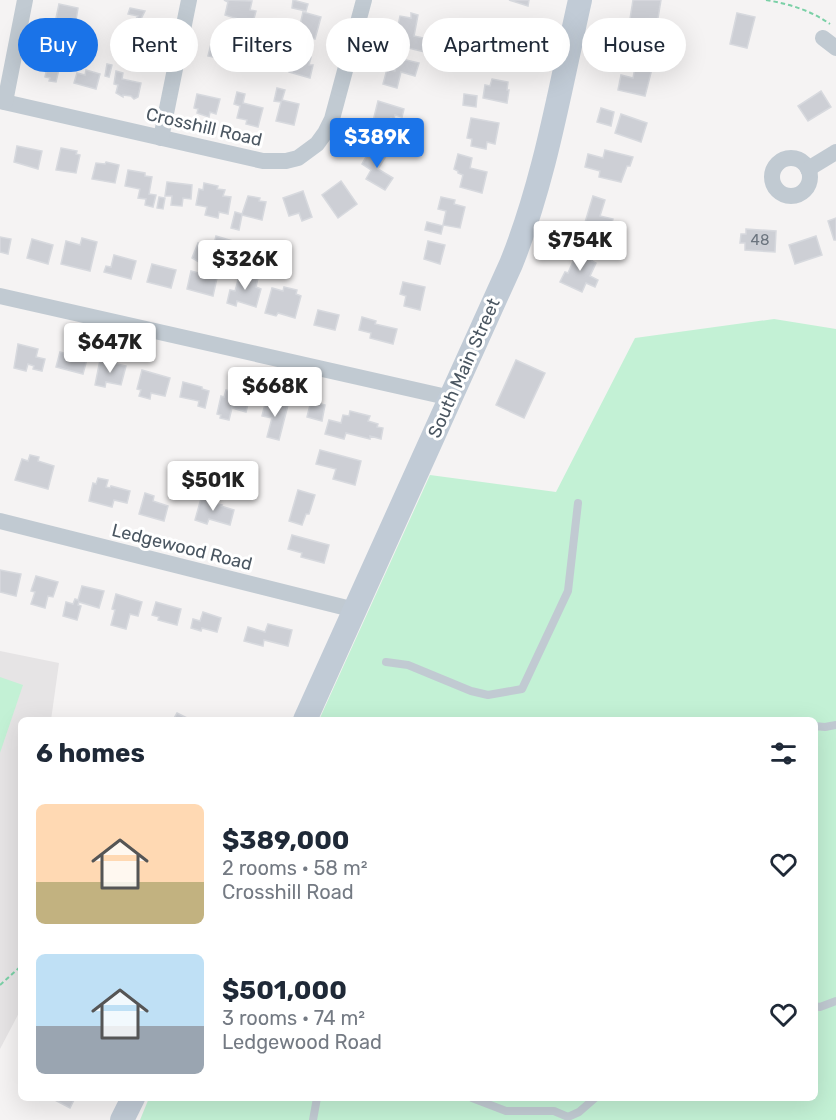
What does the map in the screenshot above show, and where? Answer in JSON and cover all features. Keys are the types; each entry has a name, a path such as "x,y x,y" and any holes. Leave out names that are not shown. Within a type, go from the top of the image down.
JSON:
{"main road":[{"name":"South Main Street","path":"306,717 523,235 539,178 580,0"},
{"path":"122,1120 132,1101"}],"street":[{"path":"3,102 25,0"},
{"path":"161,138 189,0"},
{"name":"Crosshill Road","path":"3,102 263,161 286,161 308,152 317,144 332,118 364,0"},
{"path":"808,169 836,152"},
{"path":"0,296 451,398"},
{"name":"Ledgewood Road","path":"0,521 355,610"}],"lane":[{"path":"386,662 408,665 471,691 488,695 522,689 568,591 578,503"},
{"path":"818,726 836,725"},
{"path":"818,1007 836,1001"},
{"path":"313,1120 316,1101"},
{"path":"480,1101 506,1111 554,1111 568,1117 579,1112 592,1101"}],"path":[{"path":"766,0 818,15 832,38"},
{"path":"0,985 18,969"}],"shaded area":[{"path":"0,651 59,663 51,717 18,717 18,1015 0,1049"}],"green space":[{"path":"774,319 836,329 836,1120 140,1120 148,1101 818,1101 818,717 320,717 430,475 556,492 635,338"},
{"path":"0,677 23,685 0,753"}],"building":[{"path":"224,0 252,1 250,10 256,11 254,18 235,18 225,15 228,2"},
{"path":"293,0 308,4 306,11 292,8"},
{"path":"509,0 529,0 528,6"},
{"path":"633,0 661,0 658,18 630,18"},
{"path":"59,4 78,8 76,18 56,18"},
{"path":"130,8 145,11 142,18 128,14"},
{"path":"303,12 321,17 315,39 314,18 302,18"},
{"path":"411,13 418,15 414,36 422,38 422,51 410,48 410,18 400,18 400,16 411,18"},
{"path":"737,13 755,17 747,48 730,44"},
{"path":"410,61 419,63 415,76 401,72 410,72"},
{"path":"107,64 110,65 109,77 105,76"},
{"path":"46,72 58,72 56,82 49,81 50,78 45,77"},
{"path":"86,72 100,74 96,89 74,83 77,73 85,75"},
{"path":"116,72 123,73 122,79 141,83 138,97 134,99 123,95 123,97 116,93 118,85 114,84"},
{"path":"289,72 311,72 310,78"},
{"path":"386,72 401,72 397,88 383,84"},
{"path":"634,72 651,72 645,96 618,90 621,75 633,78"},
{"path":"492,79 508,82 507,103 483,98 485,85 490,86"},
{"path":"277,88 285,90 282,100 299,104 294,125 276,121 281,102 274,101"},
{"path":"821,91 831,107 808,121 798,106"},
{"path":"237,92 245,94 243,103 263,108 258,127 246,124 247,120 237,118 240,106 234,104"},
{"path":"197,94 220,99 216,114 210,112 209,117 197,113 198,109 194,108"},
{"path":"464,94 477,96 476,107 463,105"},
{"path":"378,101 404,109 402,117 395,115 394,119 391,118 390,122 400,125 396,136 380,131 383,124 373,121"},
{"path":"601,108 614,112 611,126 597,122"},
{"path":"621,114 647,123 641,142 615,133"},
{"path":"471,118 499,123 495,144 487,142 486,149 471,146 472,139 467,138"},
{"path":"17,146 42,151 38,169 14,162"},
{"path":"61,148 77,151 76,154 80,155 76,173 56,170"},
{"path":"371,148 386,156 378,169 393,178 385,190 366,179 371,170 362,164"},
{"path":"605,150 633,157 621,182 599,177 600,171 585,167 588,154 603,158"},
{"path":"458,154 472,158 470,168 487,172 482,193 460,187 463,175 454,169"},
{"path":"106,162 119,165 115,183 92,179 96,163 105,164"},
{"path":"128,170 145,173 145,176 152,177 149,194 156,195 153,207 145,205 146,199 138,198 140,189 125,186"},
{"path":"341,181 357,204 338,218 322,195"},
{"path":"167,182 192,185 191,199 183,198 182,206 171,205 172,196 165,196"},
{"path":"204,183 218,186 217,189 225,190 223,196 231,197 228,214 219,212 218,218 205,215 207,207 196,205 199,189 203,190"},
{"path":"303,191 312,217 302,221 299,213 289,216 283,198"},
{"path":"248,196 260,198 259,201 266,202 262,220 242,215 239,230 231,228 235,212 242,214"},
{"path":"593,196 605,200 600,216 613,219 606,244 598,241 600,234 583,229"},
{"path":"159,197 165,198 163,209 157,208"},
{"path":"441,197 455,200 454,204 465,207 460,228 443,225 446,211 438,209"},
{"path":"836,218 836,240 834,240 828,221"},
{"path":"427,222 443,226 441,234 425,230"},
{"path":"746,229 776,231 775,252 745,250 745,243 740,243 741,234 746,234"},
{"path":"216,236 233,241 229,257 212,252"},
{"path":"816,236 822,255 795,264 789,245"},
{"path":"0,237 11,239 8,254 0,252"},
{"path":"82,238 97,242 90,271 61,264 66,241 80,245"},
{"path":"32,239 53,245 48,264 27,258"},
{"path":"428,241 445,245 440,264 424,259"},
{"path":"198,243 212,250 206,262 203,261 202,264 192,258"},
{"path":"578,250 594,257 592,261 596,263 590,276 598,280 595,287 586,283 582,292 560,282 565,272 568,273"},
{"path":"114,255 136,261 131,279 104,272 106,266 111,267"},
{"path":"152,264 176,270 171,288 147,282"},
{"path":"191,271 217,278 213,296 187,289"},
{"path":"240,273 258,278 256,287 261,289 256,307 237,301 236,306 227,303 230,290 235,291"},
{"path":"403,282 425,287 420,310 404,306 406,296 400,294"},
{"path":"284,287 297,290 296,294 301,296 295,318 278,313 276,316 265,313 272,288 283,291"},
{"path":"318,310 339,315 335,330 314,325"},
{"path":"362,317 376,321 375,324 397,329 393,344 370,338 371,333 359,330"},
{"path":"18,344 38,349 36,357 45,359 42,371 33,369 34,366 28,364 26,371 14,368"},
{"path":"60,352 87,359 83,374 56,367"},
{"path":"100,360 126,366 121,385 106,382 105,387 95,385"},
{"path":"516,360 545,373 524,418 496,405"},
{"path":"142,370 170,378 165,396 151,393 150,399 139,396 141,390 137,389"},
{"path":"183,382 209,391 205,408 198,406 199,401 180,397"},
{"path":"226,390 250,396 246,412 232,408 229,420 220,418 221,415 217,414 221,396 224,397"},
{"path":"266,400 288,405 279,440 267,437 272,418 262,416"},
{"path":"311,401 325,405 322,421 307,417"},
{"path":"350,411 370,416 368,421 383,428 381,439 370,436 370,439 346,433 344,439 325,434 329,420 341,423 343,415 349,416"},
{"path":"320,450 361,461 355,485 333,479 336,469 316,464"},
{"path":"30,455 39,457 38,461 54,466 48,489 15,480 22,459 28,461"},
{"path":"98,478 108,480 106,487 111,486 130,491 127,503 114,500 112,507 89,501 93,483 96,484"},
{"path":"298,490 315,495 309,514 306,514 302,525 289,521"},
{"path":"145,493 154,496 153,501 168,506 164,521 139,514"},
{"path":"202,495 214,499 213,503 234,510 230,525 209,519 207,524 195,520"},
{"path":"292,535 329,545 324,563 301,557 302,553 288,549"},
{"path":"0,570 21,574 16,596 0,592"},
{"path":"36,576 58,582 53,597 48,596 45,608 31,604 35,592 31,591"},
{"path":"82,586 104,591 99,608 79,602 78,605 81,606 77,620 63,616 66,602 73,604 75,599 78,600"},
{"path":"116,594 142,602 138,616 130,614 126,629 111,625"},
{"path":"156,602 181,609 177,625 158,620 159,617 152,615"},
{"path":"203,612 221,618 217,632 191,628 193,619 200,621"},
{"path":"268,624 292,630 288,646 264,640 263,646 244,641 248,627 265,632"},
{"path":"57,1101 74,1101 70,1108"}]}
